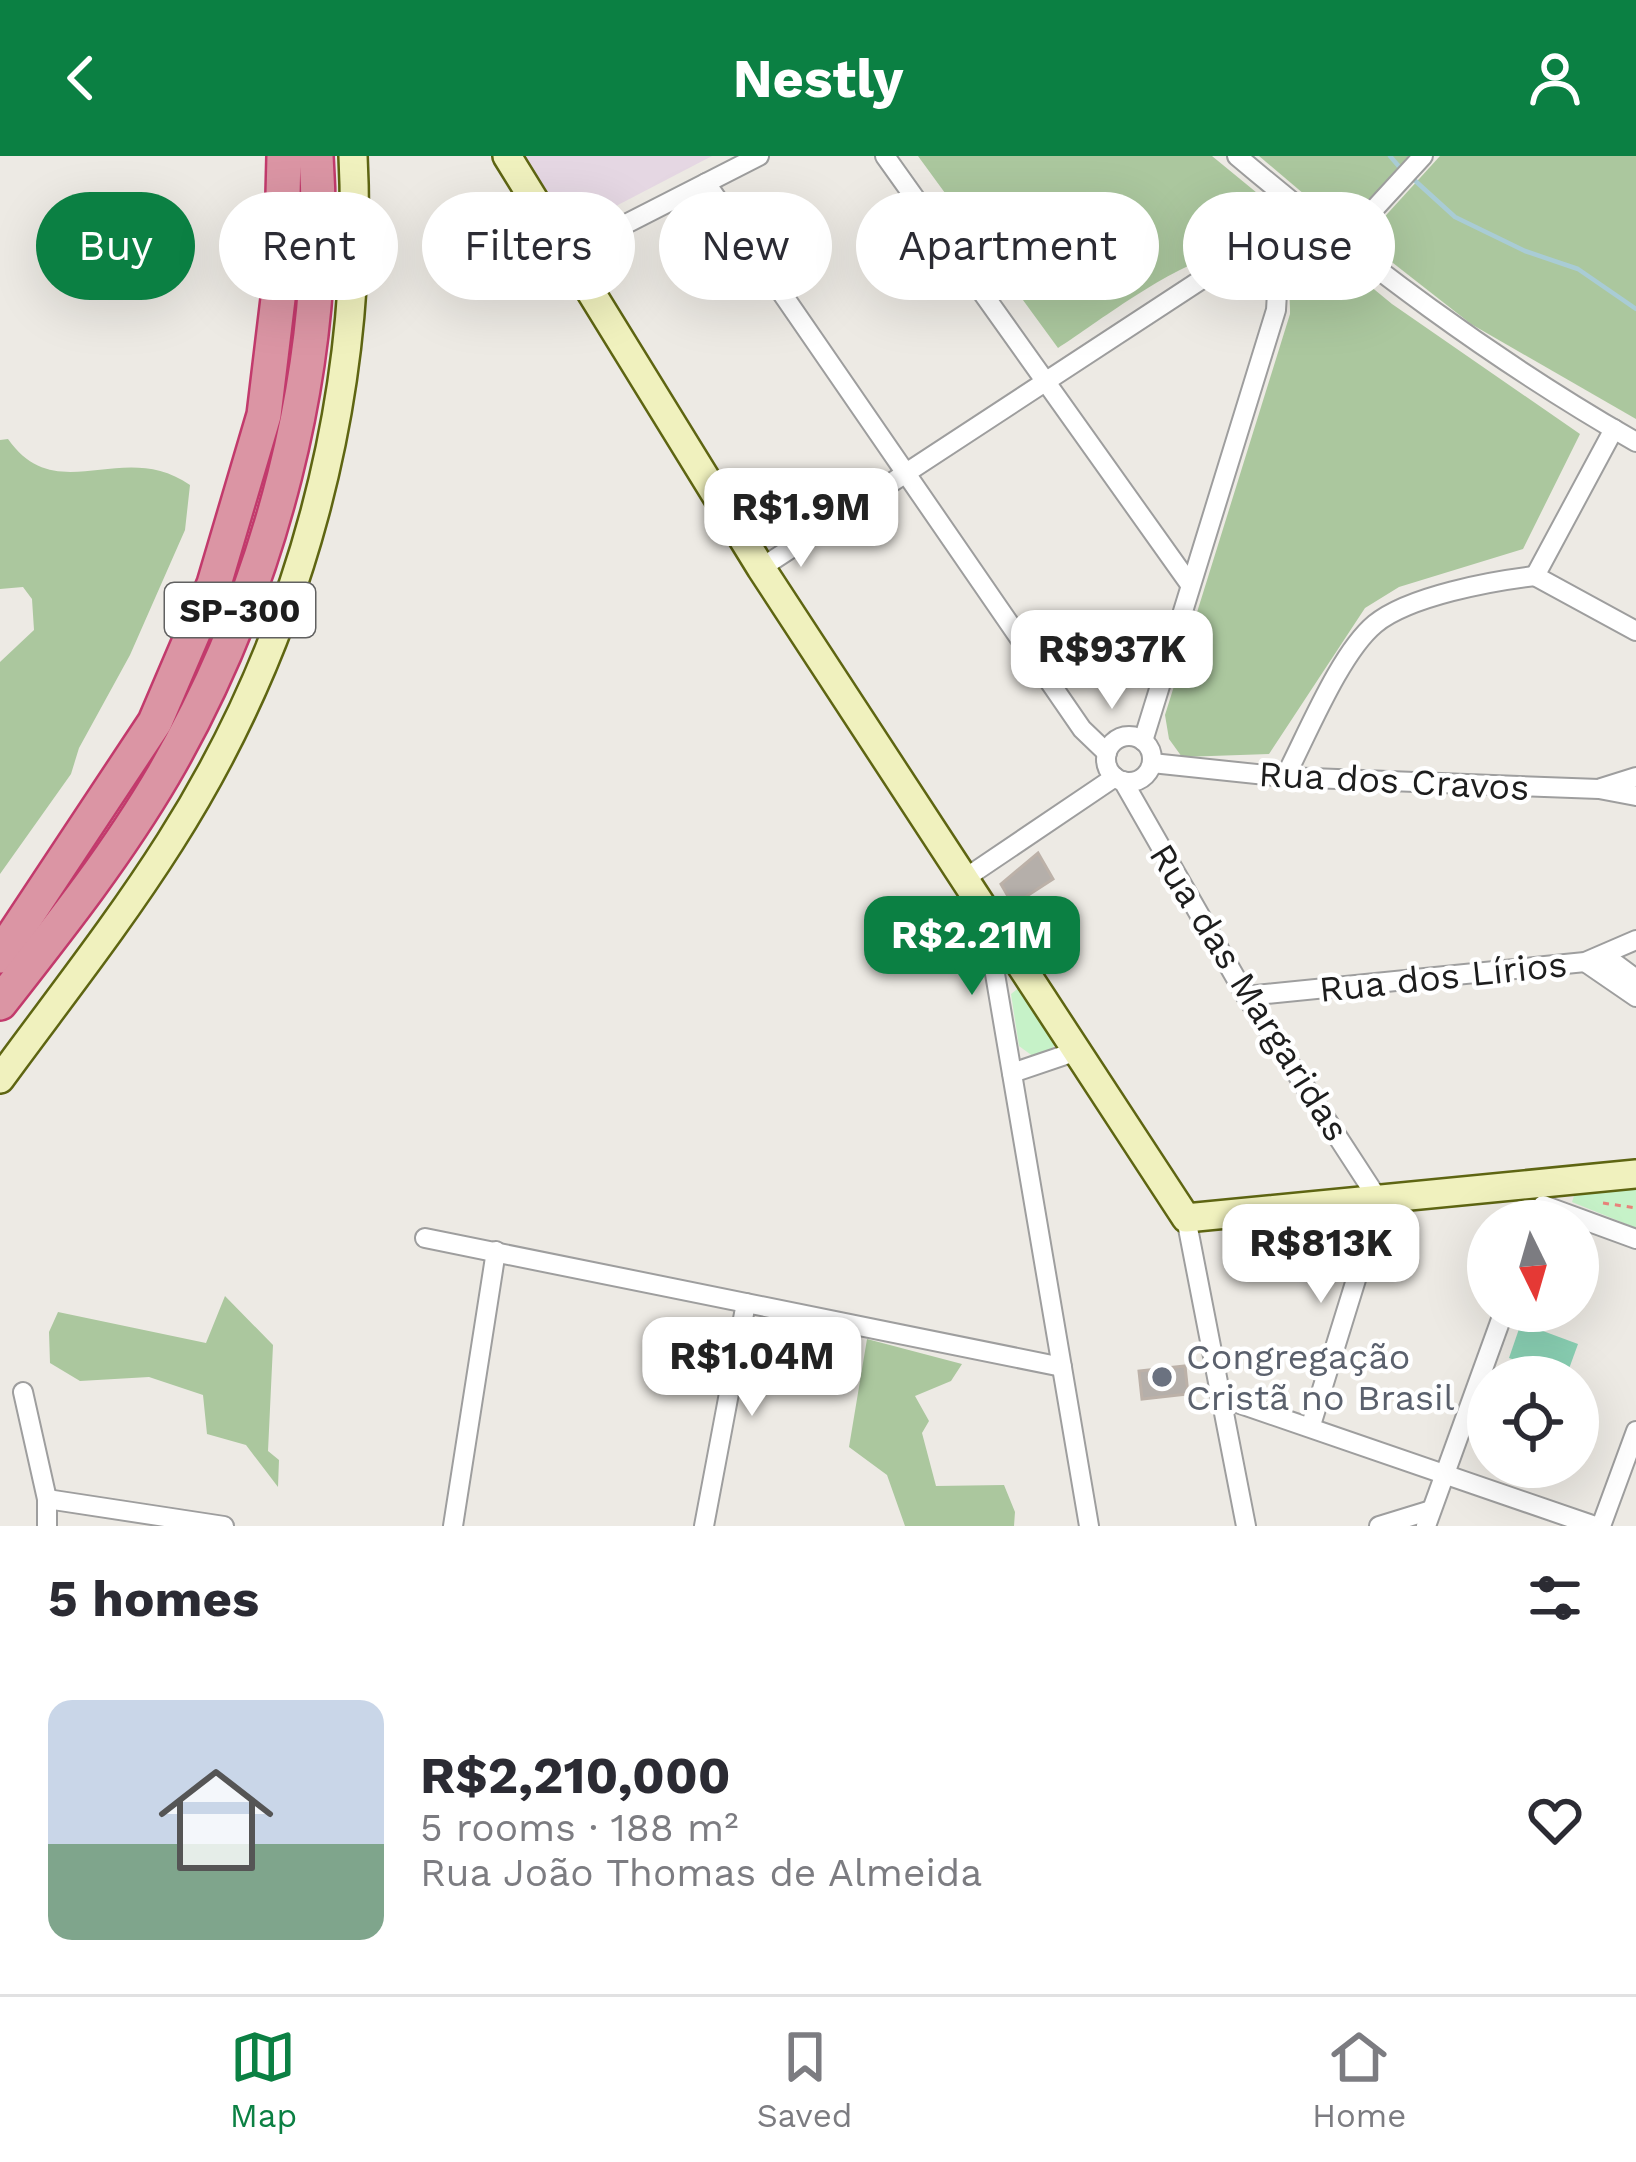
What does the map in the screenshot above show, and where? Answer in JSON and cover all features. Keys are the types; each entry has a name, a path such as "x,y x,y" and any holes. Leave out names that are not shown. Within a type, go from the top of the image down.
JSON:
{"highway":[{"name":"SP-300","path":"0,956 155,722 214,584 264,415 281,274 284,156"},
{"name":"SP-300","path":"0,1004 90,889 164,774 228,644 277,498 306,377 316,260 316,156"}],"street":[{"path":"0,1079 169,844 214,767 285,610 329,459 345,372 356,208 353,156"},
{"path":"507,156 529,192"},
{"path":"635,219 759,156"},
{"path":"885,156 1189,583"},
{"path":"1237,156 1280,192"},
{"path":"1390,192 1423,156"},
{"path":"706,183 1082,729 1107,753 1119,779"},
{"path":"761,568 1046,377 1219,268 1240,260 1270,274 1276,310 1143,741 1152,763 1144,777 1119,779 964,879"},
{"path":"1395,284 1504,365 1636,442"},
{"path":"595,300 761,568 1186,1218 1246,1526"},
{"path":"1535,576 1614,429"},
{"path":"1285,777 1358,642 1376,623 1491,581 1535,576 1636,631"},
{"path":"1107,753 1122,737 1143,741"},
{"name":"Rua dos Cravos","path":"1152,763 1285,777 1599,789 1636,796"},
{"path":"1599,789 1636,777"},
{"name":"Rua das Margaridas","path":"1119,779 1246,996 1380,1202"},
{"path":"986,915 1089,1526"},
{"name":"Rua dos Lírios","path":"1246,996 1595,959 1636,940"},
{"path":"1595,959 1636,980"},
{"path":"1595,959 1636,997"},
{"path":"1012,1072 1077,1051"},
{"path":"1553,1200 1636,1174"},
{"path":"1186,1218 1380,1202 1467,1203"},
{"path":"1311,1425 1380,1202"},
{"path":"1599,1225 1636,1239"},
{"path":"425,1238 1062,1367"},
{"path":"454,1526 496,1251"},
{"path":"704,1526 746,1303"},
{"path":"1379,1526 1428,1518 1496,1332"},
{"path":"23,1392 47,1499 47,1526"},
{"path":"1220,1397 1598,1526 1636,1431"},
{"path":"47,1499 224,1526"}],"path":[{"path":"1603,1203 1636,1208"}],"shaded area":[{"path":"523,156 712,156 635,196 635,192 545,192"}],"green space":[{"path":"918,156 1212,156 1256,192 1183,192 1183,269 1159,281 1159,192 944,192"},
{"path":"1259,156 1410,156 1377,192 1302,192"},
{"path":"1440,156 1636,156 1636,419 1471,324 1395,265 1395,205"},
{"path":"1023,300 1129,300 1117,308 1058,348"},
{"path":"1288,300 1387,300 1580,434 1523,549 1399,587 1365,608 1269,754 1182,757 1169,739 1165,715 1290,314"},
{"path":"8,439 27,459 48,469 140,468 165,472 190,485 185,530 130,655 79,748 71,774 0,874 0,662 34,630 32,599 23,587 0,589 0,440"},
{"path":"1021,986 1057,1042 1048,1053 1034,1057 1019,1046 1011,994"},
{"path":"1636,1187 1636,1228 1599,1213 1599,1200 1573,1200 1575,1193"},
{"path":"225,1296 273,1345 268,1451 279,1460 278,1487 246,1445 207,1434 203,1395 149,1377 80,1381 50,1363 49,1332 58,1312 206,1343"},
{"path":"1518,1332 1545,1332 1578,1344 1574,1356 1510,1356"},
{"path":"867,1339 962,1364 951,1381 915,1396 929,1421 922,1433 936,1486 1004,1485 1015,1512 1014,1526 905,1526 887,1475 849,1447"}],"building":[{"path":"1038,853 1053,879 1013,905 1001,884"},
{"name":"Congregação Cristã no Brasil","path":"1185,1366 1188,1394 1142,1399 1139,1371"}],"waterway":[{"path":"1390,156 1402,170"},
{"path":"1411,177 1455,217 1525,251 1578,269 1636,309"}],"place":[{"name":"Congregação Cristã no Brasil","path":"1162,1377"}]}
